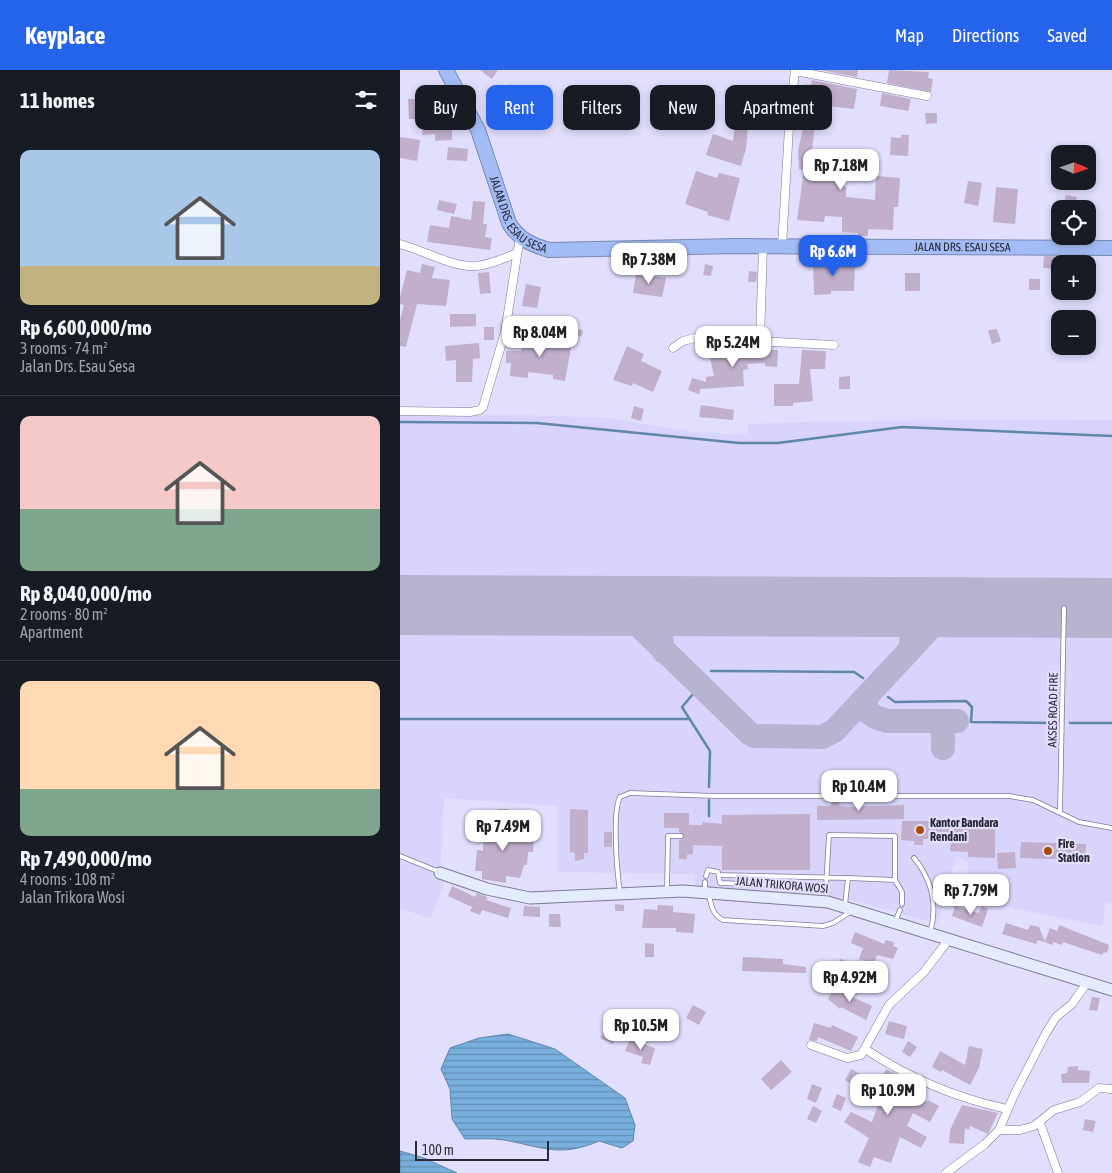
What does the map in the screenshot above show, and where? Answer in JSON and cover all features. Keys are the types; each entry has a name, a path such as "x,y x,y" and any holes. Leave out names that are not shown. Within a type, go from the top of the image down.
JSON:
{"highway":[{"name":"JALAN DRS. ESAU SESA","path":"446,70 478,130 509,224 520,237 536,246 561,251 762,246 1112,248"}],"street":[{"path":"782,246 789,128 795,70 926,96"},
{"path":"400,411 470,412 480,410 483,407 504,340 520,237"},
{"path":"400,244 429,252 453,264 468,266 490,263 517,253"},
{"path":"760,341 762,246"},
{"path":"673,348 683,341 695,338 834,345"},
{"name":"JALAN TRIKORA WOSI","path":"440,873 487,889 530,898 706,889 817,900 930,932 1086,984 1112,990"},
{"path":"811,1045 849,1058 861,1055 889,1005 924,972 948,939"},
{"path":"946,1173 985,1144 999,1130 1007,1109 1046,1033 1056,1018 1072,1004 1086,984"},
{"path":"865,1049 887,1063 930,1085 970,1100 1007,1109"},
{"path":"999,1130 1026,1129 1040,1124 1054,1110 1080,1102 1099,1088 1112,1089"},
{"path":"1040,1124 1058,1173"}],"lane":[{"name":"AKSES ROAD FIRE","path":"1060,812 1064,608"},
{"path":"620,893 617,872 617,807 620,796 625,794 1009,796 1033,800 1087,824 1112,828"},
{"path":"706,876 710,869 716,871 719,875 720,883 826,887 829,835 895,836 895,880 902,892 902,904"},
{"path":"667,891 668,836 681,836"},
{"path":"400,856 440,873"},
{"path":"914,858 926,874 932,893 934,916 930,932"},
{"path":"719,875 827,876 895,880"},
{"path":"706,889 712,908 722,920 828,926 850,908 848,878"},
{"path":"895,922 900,910"}],"shaded area":[{"path":"521,415 607,418 695,432 748,435 748,424 845,421 1112,420 1112,903 1106,903 1102,926 972,900 976,888 966,884 968,864 957,855 937,923 850,900 712,889 695,885 694,874 557,872 558,806 444,798 440,879 445,881 431,919 400,908 400,416"}],"water":[{"path":"508,1034 555,1049 625,1098 635,1125 633,1141 622,1148 599,1141 573,1149 552,1150 499,1139 465,1139 452,1119 450,1089 441,1069 450,1048 479,1038"},
{"path":"400,1151 424,1158 457,1173 400,1173"}],"building":[{"path":"480,70 498,70 492,79"},
{"path":"820,70 858,70 857,77"},
{"path":"889,70 929,72 928,78 933,79 931,92 887,83"},
{"path":"812,80 857,89 854,109 832,106 832,85 811,85"},
{"path":"882,93 911,99 908,111 880,106"},
{"path":"408,99 415,99 415,119 409,119"},
{"path":"925,113 937,113 937,123 926,124"},
{"path":"422,130 452,130 452,140 435,141 435,134 422,135"},
{"path":"734,130 748,130 746,149 741,166 706,155 713,134 733,141"},
{"path":"802,130 814,130 811,158 815,159 814,177 828,178 830,160 846,163 842,187 846,187 846,197 875,200 876,176 900,178 898,207 894,207 893,230 868,229 868,236 858,236 858,233 842,232 842,217 825,216 824,222 797,220 804,170 799,169 798,151"},
{"path":"901,135 909,135 908,156 890,155 891,137 901,138"},
{"path":"400,137 420,140 417,161 400,158"},
{"path":"448,147 468,149 467,161 447,160"},
{"path":"696,171 717,178 719,173 740,178 729,221 707,215 708,212 685,204"},
{"path":"968,181 982,183 978,206 964,203"},
{"path":"996,187 1018,189 1015,224 993,222"},
{"path":"1066,195 1077,197 1076,200 1065,200"},
{"path":"439,200 457,204 454,214 437,210"},
{"path":"473,201 485,202 483,224 487,224 485,237 492,238 490,250 427,242 430,225 449,228 451,216 471,220"},
{"path":"1044,256 1051,256 1051,268 1043,268"},
{"path":"813,257 820,257 820,261 830,261 830,263 855,264 854,291 831,291 831,294 814,295"},
{"path":"422,264 435,267 432,278 450,280 446,306 417,304 406,347 400,346 400,320 404,305 400,304 400,297 407,270 420,273"},
{"path":"705,264 713,266 711,276 703,275"},
{"path":"749,271 757,272 756,282 748,282"},
{"path":"489,272 491,293 480,294 478,273"},
{"path":"905,273 920,273 920,291 905,291"},
{"path":"636,274 666,278 662,297 633,293"},
{"path":"1029,279 1040,279 1040,290 1029,290"},
{"path":"526,284 541,287 537,308 522,306"},
{"path":"450,314 476,314 476,326 450,327"},
{"path":"484,327 494,327 494,340 484,340"},
{"path":"571,328 583,330 582,336 570,335"},
{"path":"997,329 1001,341 992,344 988,330"},
{"path":"523,336 572,342 565,381 553,379 553,375 528,372 528,378 510,376 511,363 506,363 506,351 521,351"},
{"path":"479,343 480,358 473,359 472,382 456,382 456,360 446,361 445,346"},
{"path":"627,346 644,354 641,361 662,371 653,392 633,383 632,386 613,380"},
{"path":"748,346 758,347 759,349 778,350 777,367 765,366 765,363 747,364 748,369 743,370 744,386 700,389 699,394 688,390 692,378 706,382 706,377 714,376 709,353 726,350 727,355 749,354"},
{"path":"802,350 826,351 825,369 810,369 813,401 793,403 793,406 774,406 774,384 799,384"},
{"path":"850,376 850,389 839,389 839,377"},
{"path":"701,405 734,410 733,420 699,417"},
{"path":"634,406 644,409 641,421 631,418"},
{"path":"832,800 840,800 839,806 851,807 904,805 904,819 817,820 817,806 831,806"},
{"path":"498,809 508,809 508,832 525,834 525,838 534,839 533,852 528,852 527,865 524,865 520,878 506,876 506,883 482,879 482,871 475,871 477,850 483,851 484,827 497,828"},
{"path":"570,809 588,810 588,853 584,853 584,859 575,861 575,853 570,852"},
{"path":"664,813 689,813 689,825 702,825 703,822 722,824 722,815 810,814 810,870 722,870 722,846 693,845 693,854 687,855 687,859 679,859 679,840 683,839 684,835 679,832 679,828 664,828"},
{"path":"902,821 939,821 939,827 995,828 995,858 968,857 968,852 950,851 951,838 923,839 923,845 914,845 914,841 901,840"},
{"path":"604,832 612,832 612,847 604,847"},
{"name":"Fire Station","path":"1021,842 1086,844 1085,860 1020,858"},
{"path":"1015,852 1016,868 998,869 997,853"},
{"path":"452,886 475,897 477,893 487,897 486,900 511,908 508,918 482,910 480,915 470,911 472,907 448,896"},
{"path":"615,904 624,905 624,911 615,911"},
{"path":"658,905 673,906 673,912 695,914 693,933 676,932 676,928 642,928 644,909 657,910"},
{"path":"524,906 540,907 540,917 523,916"},
{"path":"955,906 978,913 982,906 988,909 982,927 952,916"},
{"path":"549,914 560,914 561,927 549,927"},
{"path":"1006,923 1028,930 1030,925 1039,927 1045,941 1050,928 1057,931 1059,925 1109,945 1107,953 1104,952 1102,955 1063,942 1062,945 1053,942 1053,945 1038,940 1036,944 1002,934"},
{"path":"855,932 884,944 886,940 894,942 893,946 898,948 893,959 877,955 874,964 859,959 863,948 851,943"},
{"path":"645,943 654,944 654,957 645,957"},
{"path":"743,957 783,959 783,964 806,967 806,973 742,971"},
{"path":"840,959 851,962 848,974 837,971"},
{"path":"836,985 848,995 872,1006 866,1020 841,1007 840,1009 828,999"},
{"path":"1092,997 1100,998 1097,1011 1089,1010"},
{"path":"693,1005 706,1012 699,1025 686,1018"},
{"path":"889,1021 907,1026 904,1039 885,1034"},
{"path":"814,1023 831,1028 832,1025 858,1037 851,1051 818,1037 817,1041 809,1040"},
{"path":"605,1029 617,1036 613,1044 600,1038"},
{"path":"630,1039 655,1048 650,1065 641,1063 643,1057 625,1051"},
{"path":"908,1041 917,1047 910,1057 902,1052"},
{"path":"969,1046 983,1049 979,1068 970,1085 942,1070 941,1072 932,1067 940,1051 965,1065"},
{"path":"781,1060 792,1072 771,1090 761,1079"},
{"path":"1078,1066 1078,1070 1090,1071 1089,1083 1062,1083 1061,1074 1067,1073 1068,1067"},
{"path":"851,1069 869,1079 871,1075 881,1081 886,1069 905,1079 899,1093 913,1099 914,1097 927,1102 928,1100 939,1106 930,1122 913,1113 907,1126 927,1137 921,1148 900,1137 891,1163 874,1157 870,1167 858,1162 869,1138 844,1122 851,1112 872,1122 879,1102 845,1080"},
{"path":"812,1084 822,1088 816,1103 807,1099"},
{"path":"837,1094 846,1098 841,1111 832,1107"},
{"path":"962,1105 998,1113 988,1134 970,1126 969,1130 965,1128 964,1144 949,1143 950,1130"},
{"path":"813,1106 822,1111 816,1123 807,1119"},
{"path":"1085,1119 1096,1121 1093,1132 1083,1130"}],"waterway":[{"path":"400,422 537,423 739,443 778,443 902,427 1112,436"},
{"path":"711,671 854,672 863,678"},
{"path":"693,694 682,707 710,751 709,787"},
{"path":"888,697 895,702 966,701 972,707 971,722 1054,723"},
{"path":"400,719 690,719"},
{"path":"1070,723 1112,723"},
{"path":"709,800 709,816"}],"taxiway":[{"path":"607,606 628,615 749,733 754,736 822,737 834,731 910,650 913,628 908,620 896,611 872,607"},
{"path":"664,652 661,632 668,616 678,606"},
{"path":"910,650 944,613 958,607"},
{"path":"865,698 867,711 875,717 887,721 957,721"},
{"path":"943,748 943,728 949,721"}],"runway":[{"path":"400,605 1112,608"}],"place":[{"name":"Kantor Bandara Rendani","path":"920,830"},
{"name":"Fire Station","path":"1048,851"}]}
